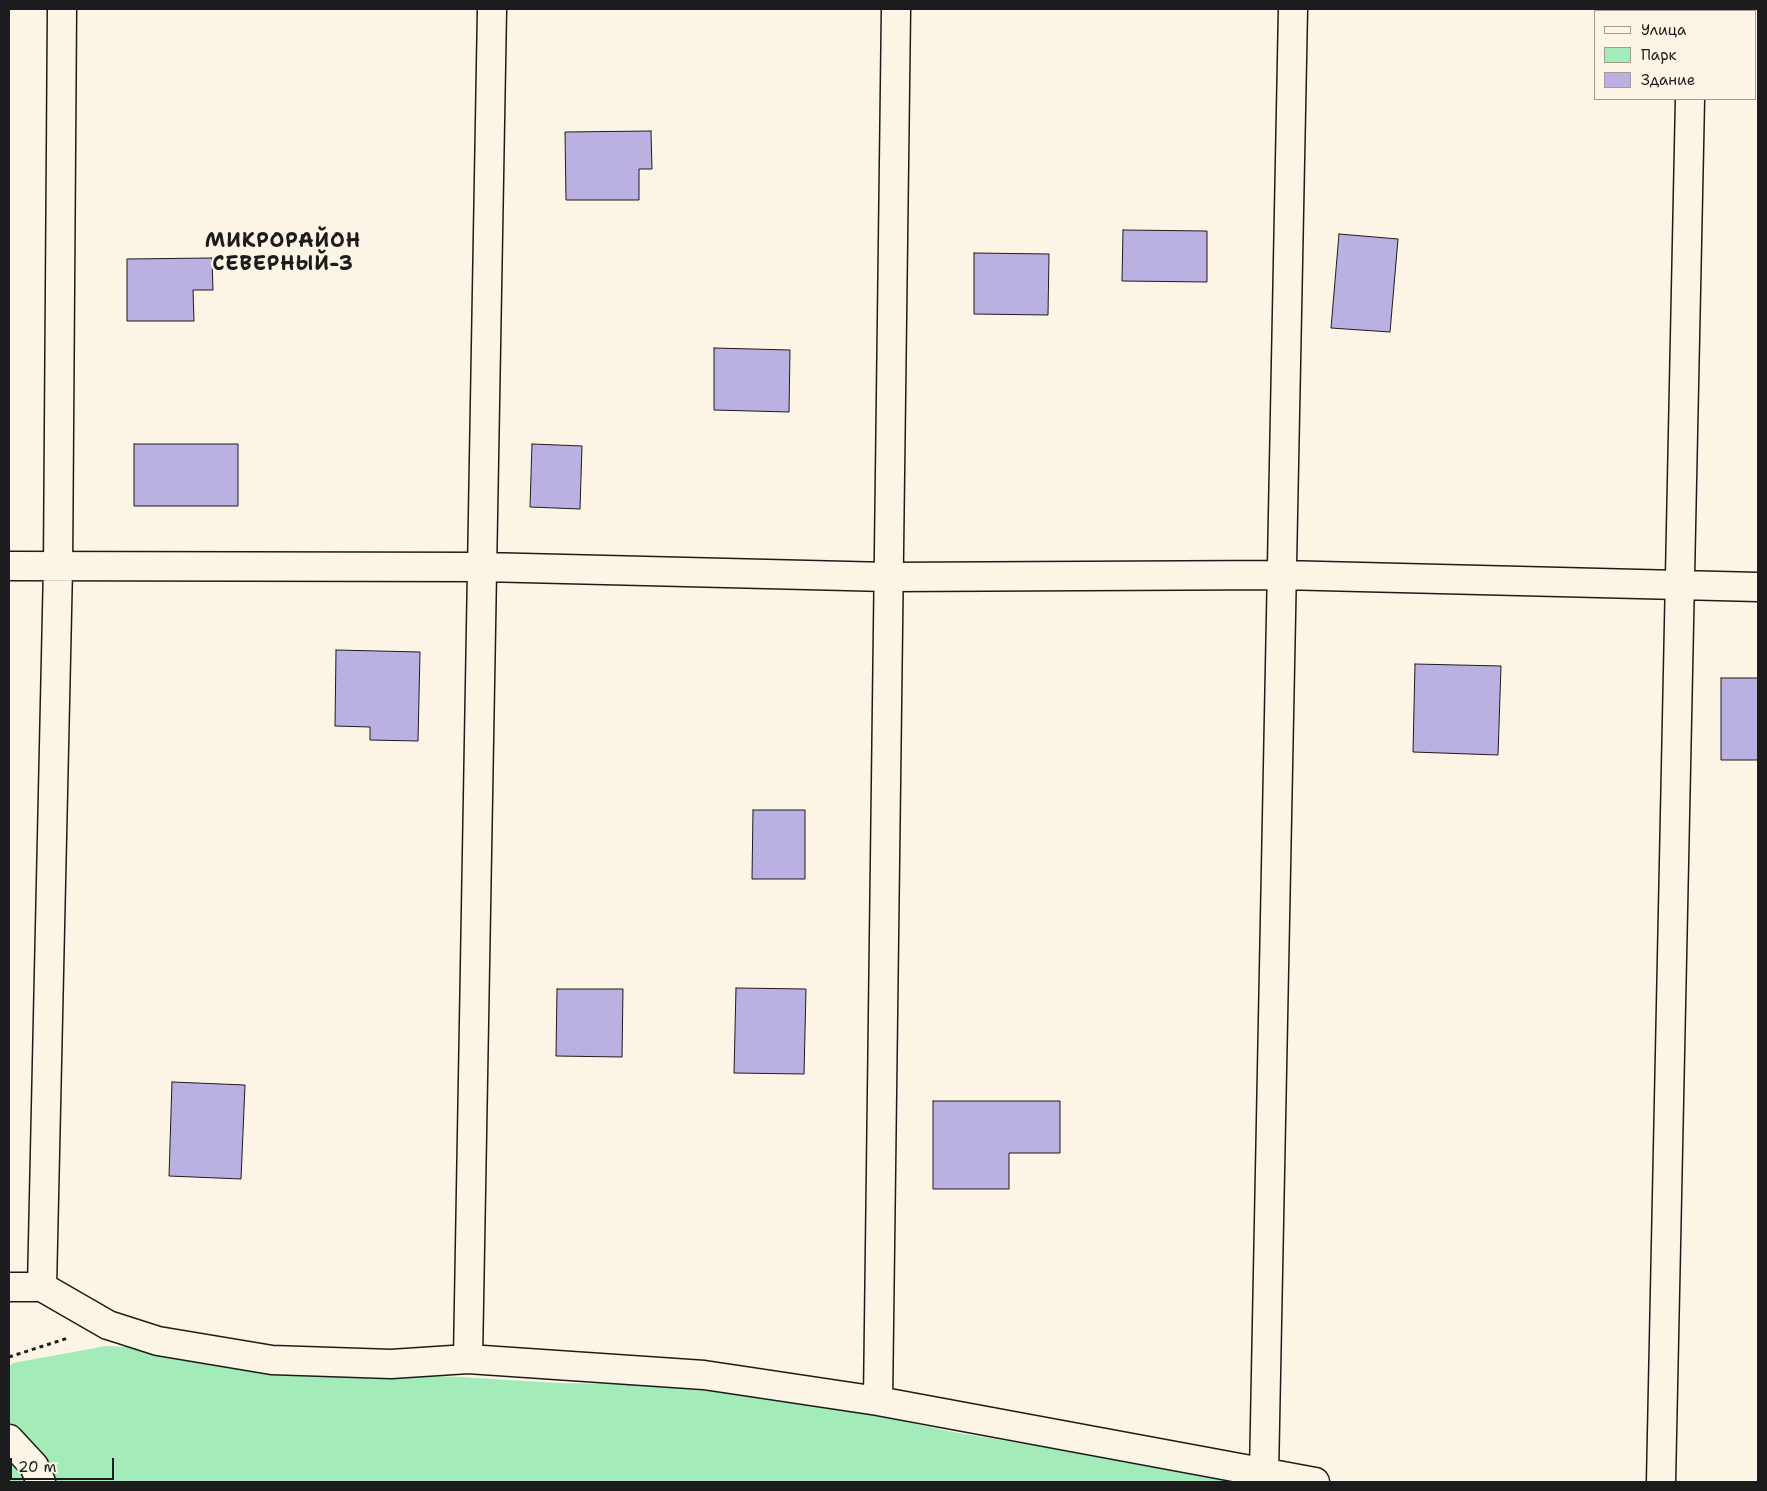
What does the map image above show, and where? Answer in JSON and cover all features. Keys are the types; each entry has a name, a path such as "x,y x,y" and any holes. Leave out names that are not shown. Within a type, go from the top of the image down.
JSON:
{"street":[{"path":"42,1287 58,567 62,9"},
{"path":"468,1359 492,9"},
{"path":"878,1401 896,9"},
{"path":"1264,1474 1293,9"},
{"path":"1661,1482 1690,100"},
{"path":"9,566 483,567 888,577 1281,574 1758,587"},
{"path":"9,1287 42,1287 108,1325 158,1341 272,1360 391,1364 468,1359 704,1375 878,1401 1315,1482"},
{"path":"9,1439 34,1466 41,1482"}],"path":[{"path":"9,1357 108,1325"}],"green space":[{"path":"106,1346 155,1348 273,1371 462,1377 556,1383 695,1385 841,1408 953,1432 1098,1456 1234,1482 9,1482 9,1367 13,1363"}],"building":[{"path":"651,131 652,169 639,169 639,200 566,200 565,132"},
{"path":"1123,230 1207,231 1207,282 1122,281"},
{"path":"1339,234 1398,239 1390,332 1331,328"},
{"path":"974,253 1049,254 1048,315 974,314"},
{"path":"212,258 213,290 193,290 194,321 127,321 127,259"},
{"path":"714,348 790,350 789,412 714,410"},
{"path":"134,444 238,444 238,506 134,506"},
{"path":"532,444 582,446 580,509 530,507"},
{"path":"336,650 420,652 418,741 370,740 370,727 335,726"},
{"path":"1415,664 1501,666 1498,755 1413,752"},
{"path":"1721,678 1758,678 1758,760 1721,760"},
{"path":"753,810 805,810 805,879 752,879"},
{"path":"736,988 806,989 804,1074 734,1073"},
{"path":"557,989 623,989 622,1057 556,1056"},
{"path":"172,1082 245,1085 241,1179 169,1176"},
{"path":"933,1101 1060,1101 1060,1153 1009,1153 1009,1189 933,1189"}],"district":[{"name":"МИКРОРАЙОН СЕВЕРНЫЙ-3","path":"283,254"}]}
